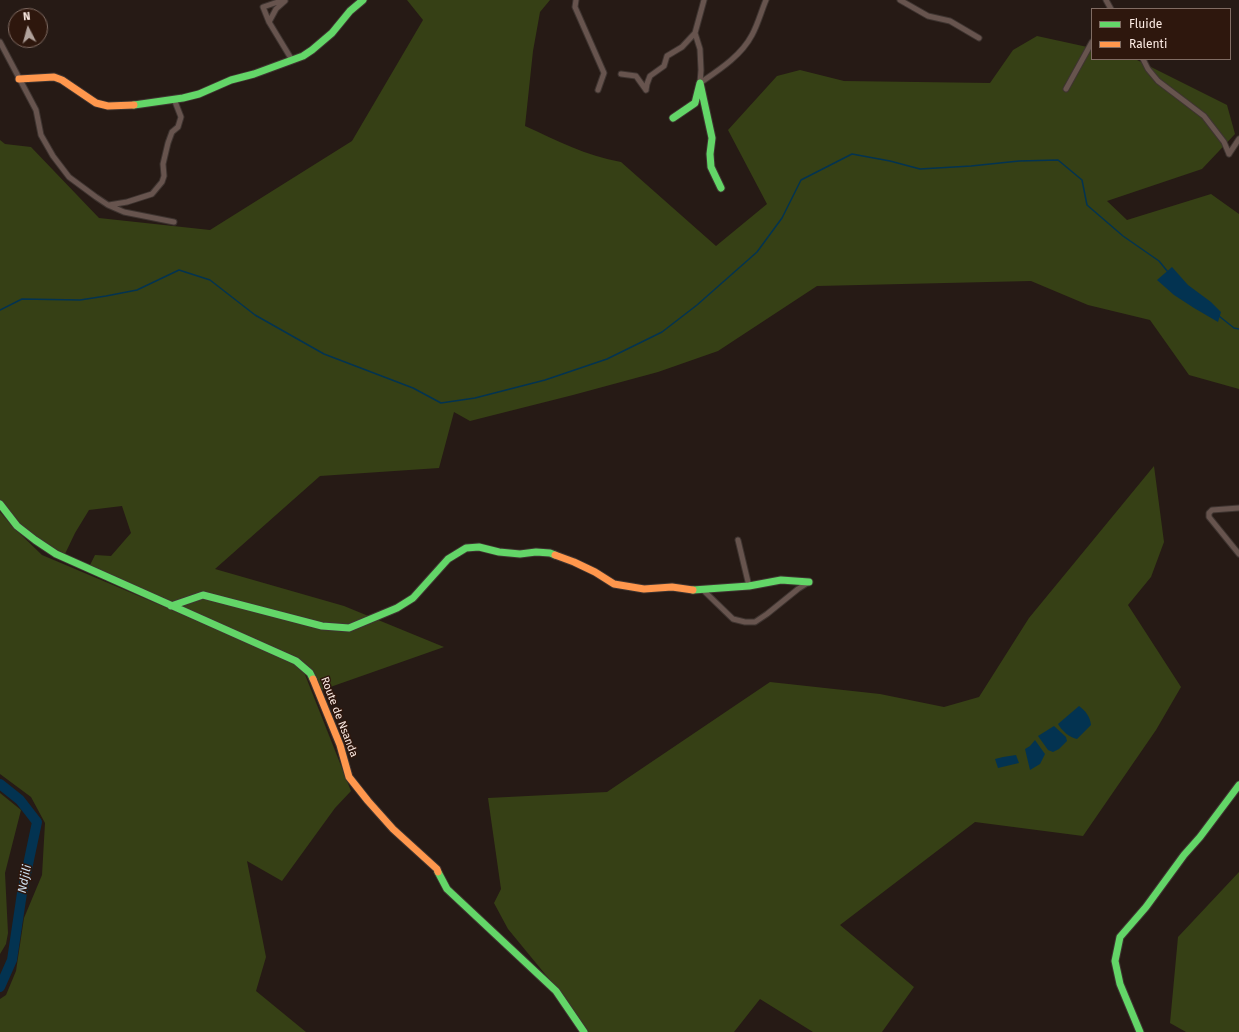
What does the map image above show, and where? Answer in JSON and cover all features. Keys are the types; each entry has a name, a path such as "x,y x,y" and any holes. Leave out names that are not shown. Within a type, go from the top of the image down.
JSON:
{"street":[{"path":"269,22 276,9 284,0"},
{"path":"284,0 263,7 269,22 292,60"},
{"path":"19,79 54,77 62,80 96,103 108,106 141,105 199,94 231,80 254,74 303,56 332,33 356,5 363,0"},
{"path":"576,0 575,7 604,73 598,90"},
{"path":"621,74 636,76 646,90 650,76 664,66 667,56 682,47 695,33 704,0"},
{"path":"700,83 738,55 755,30 766,0"},
{"path":"900,0 928,16 950,21 979,38"},
{"path":"673,118 695,103 700,83 701,70 700,49 695,33"},
{"path":"0,42 36,110 41,135 69,178 108,205 124,212 174,222"},
{"path":"1066,89 1091,44"},
{"path":"1144,60 1148,69 1158,81 1204,116 1224,142 1228,154 1239,139"},
{"path":"700,83 712,138 710,154 711,166 721,188"},
{"path":"108,205 127,202 152,194 162,182 164,176 163,164 168,143 172,132 178,127 181,117 174,99"},
{"name":"Route de Nsanda","path":"0,504 17,526 56,554 296,661 310,674 340,745 349,777 392,830 437,870 447,889 556,991 584,1032"},
{"path":"1239,508 1212,510 1209,513 1209,517 1239,554"},
{"path":"738,540 749,586"},
{"path":"171,606 202,595 322,626 350,628 397,608 413,598 448,558 466,548 479,547 499,552 520,554 536,552 550,553 595,572 614,584 644,589 672,587 702,590 749,586 781,580 810,582"},
{"path":"702,590 733,619 745,622 755,622 798,589 810,582"},
{"path":"1140,1032 1120,984 1115,961 1120,937 1146,907 1184,855 1200,837 1239,785"}],"green space":[{"path":"407,0 550,0 540,12 533,51 525,126 583,152 621,162 716,246 767,204 728,130 777,76 800,70 844,81 990,83 1013,50 1037,36 1091,48 1091,60 1137,60 1227,105 1235,134 1202,169 1107,201 1127,220 1211,194 1239,214 1239,389 1189,375 1150,320 1088,305 1031,281 817,286 718,351 658,372 470,421 454,412 439,468 320,476 215,569 344,606 444,647 319,691 313,673 297,657 89,567 95,555 111,556 131,533 122,506 89,510 75,533 64,556 19,525 0,502 0,140 5,144 31,147 99,218 210,230 352,141 423,20"},
{"path":"1154,466 1164,542 1151,577 1128,605 1181,687 1156,730 1083,836 975,822 840,925 914,987 882,1032 813,1032 760,999 734,1032 588,1032 554,985 508,929 494,903 501,889 488,798 607,792 770,682 880,694 944,707 979,697 1029,618"},
{"path":"0,512 42,555 302,667 351,791 335,808 282,881 247,861 266,957 256,991 306,1032 0,1032 0,999 6,995 16,971 24,918 42,875 45,823 31,797 0,774"},
{"path":"0,793 21,810 5,873 8,933 6,944 0,954"},
{"path":"1239,872 1239,1032 1186,1032 1170,1023 1178,937"}],"water":[{"path":"1172,267 1188,285 1211,302 1221,312 1218,322 1174,295 1157,280"},
{"path":"1079,706 1087,714 1091,725 1077,739 1066,733 1058,724"},
{"path":"1054,726 1066,737 1067,741 1059,749 1053,752 1048,750 1038,736"},
{"path":"1035,740 1045,754 1040,764 1030,770 1025,749"},
{"path":"1016,755 1019,763 998,768 995,759"}],"waterway":[{"path":"0,310 22,299 80,300 137,290 179,270 210,280 255,315 324,354 413,388 441,403 475,398 545,380 607,359 662,332 697,305 757,252 782,218 801,180 852,154 890,161 920,169 1019,161 1058,160 1082,180 1087,205 1123,236 1159,261 1168,272"},
{"path":"1219,316 1234,328 1239,329"},
{"name":"Ndjili","path":"0,784 20,800 37,822 22,893 12,960 0,987"}],"traffic: fast":[{"path":"134,105 183,98 199,94 231,80 254,74 303,56 332,33 350,11 363,0"},
{"path":"673,118 695,103 700,83 712,138 710,154 711,167 721,188"},
{"path":"0,504 17,526 56,554 296,661 310,673 313,679"},
{"path":"171,606 203,595 322,626 349,628 397,608 413,598 448,559 466,548 479,547 499,552 520,554 536,552 555,555"},
{"path":"693,590 749,586 781,580 809,582"},
{"path":"1140,1032 1120,984 1115,961 1120,937 1146,907 1184,855 1200,837 1239,785"},
{"path":"438,872 447,889 556,991 584,1032"}],"traffic: slow":[{"path":"19,79 54,77 62,80 96,103 108,106 134,105"},
{"path":"555,555 595,572 614,584 644,589 672,587 693,590"},
{"path":"313,679 340,745 349,777 393,829 437,869 438,872"}]}
